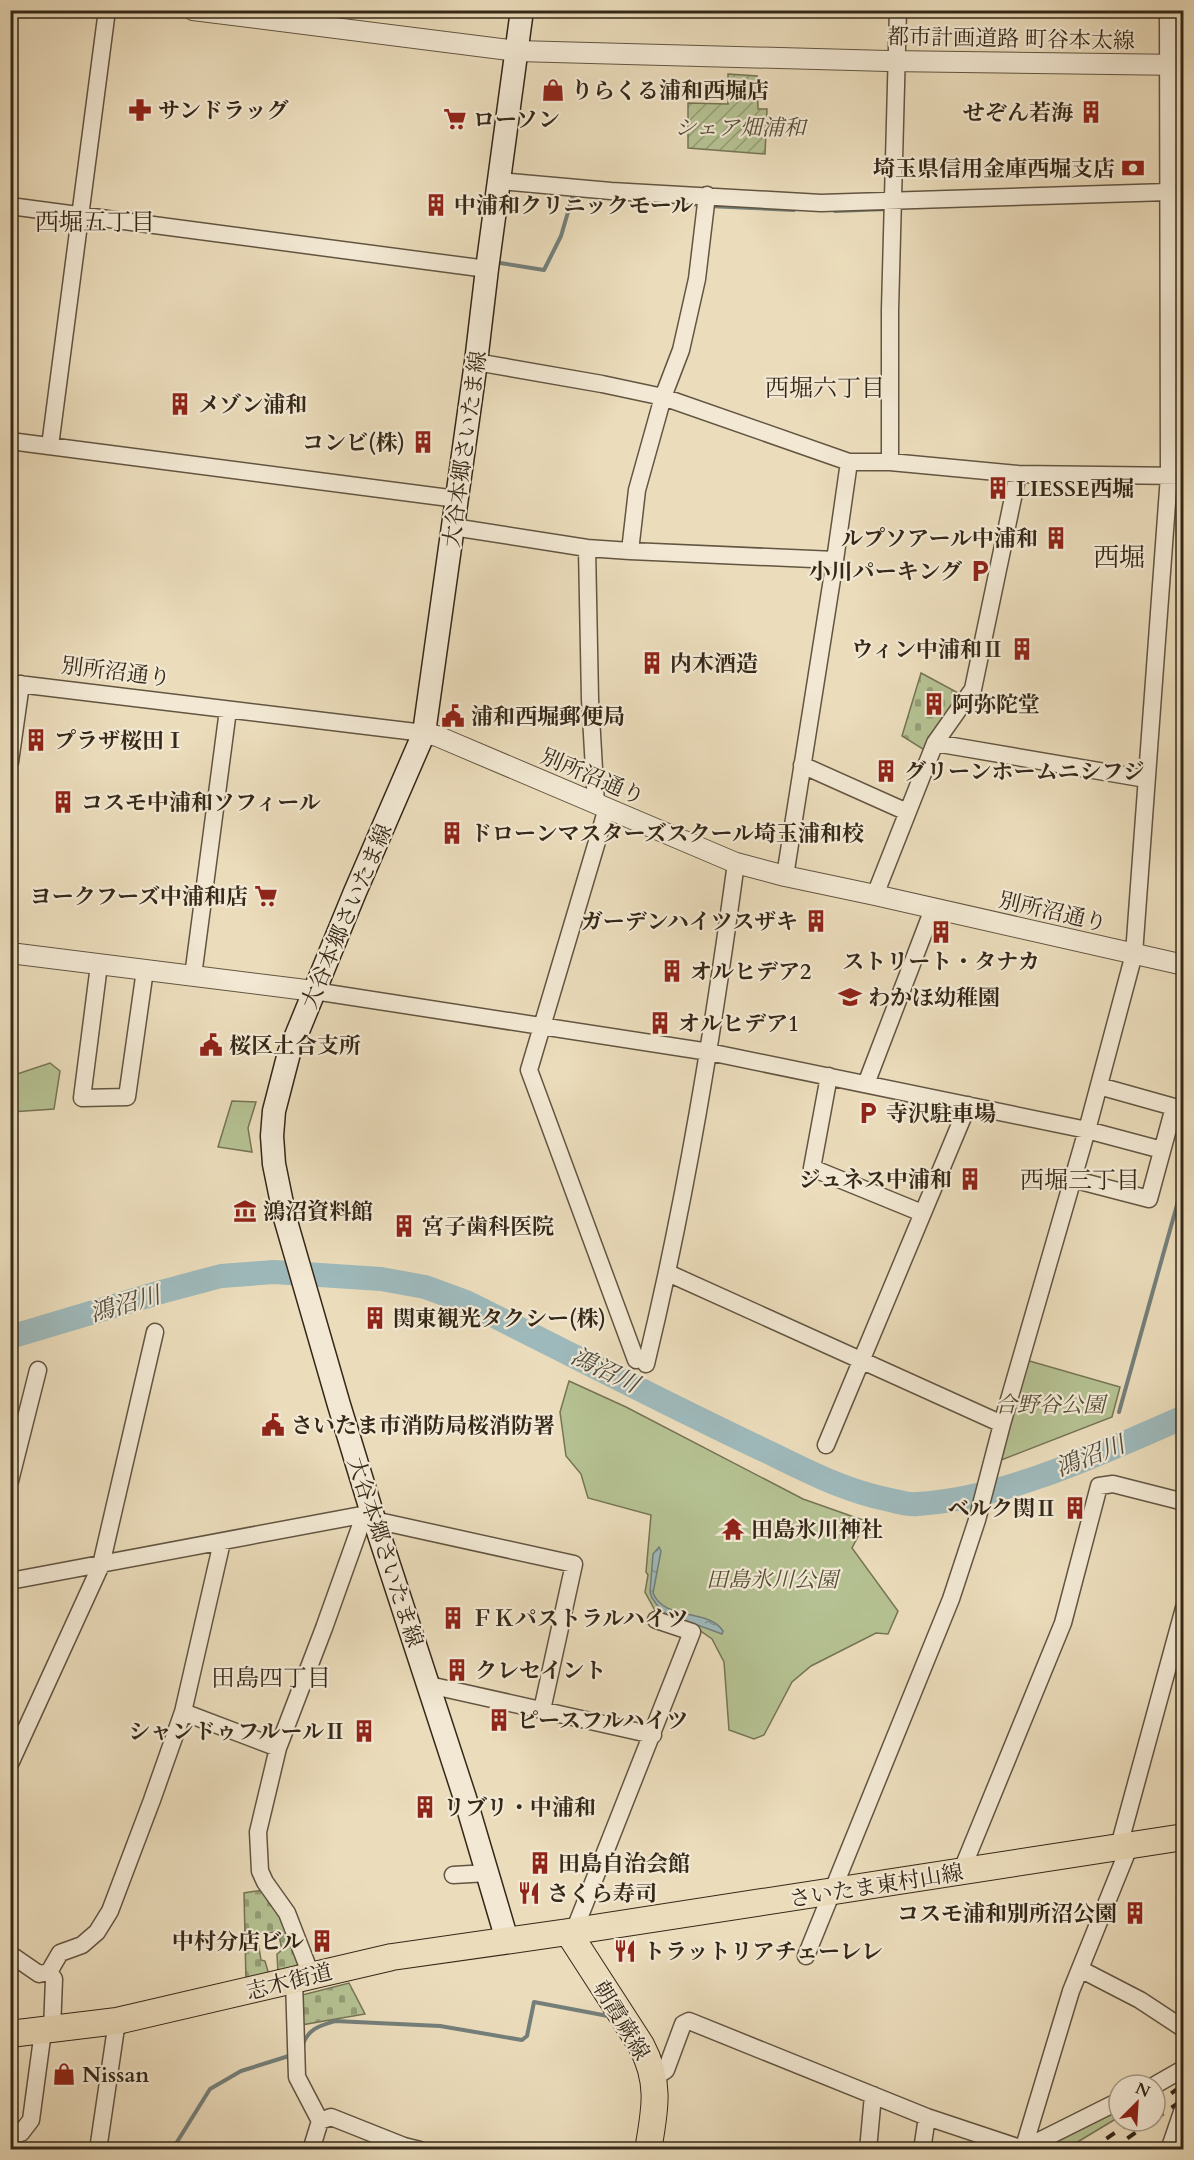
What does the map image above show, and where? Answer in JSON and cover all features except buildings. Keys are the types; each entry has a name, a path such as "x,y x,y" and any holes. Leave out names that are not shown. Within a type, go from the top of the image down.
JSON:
{"main road":[{"name":"大谷本郷さいたま線","path":"507,1940 429,1685 370,1516 278,1191 272,1136 274,1111 289,1053 424,733 522,10"},
{"name":"さいたま東村山線","path":"571,1932 1184,1837"},
{"name":"志木街道","path":"10,2034 117,2020 392,1957 571,1932"},
{"name":"朝霞蕨線","path":"571,1932 641,2045 654,2078 656,2092 648,2150"}],"street":[{"path":"50,447 107,10"},
{"name":"都市計画道路 町谷本太線","path":"193,10 517,51 898,61 1176,65"},
{"path":"890,462 890,310 898,10"},
{"path":"806,1956 951,1599 977,1520 1134,954 1146,779 1176,476 1168,192 1176,65 1168,10"},
{"path":"499,181 611,190 706,201 893,205 1168,192"},
{"path":"630,551 637,490 663,398 684,340 697,279 706,201"},
{"path":"10,206 487,269"},
{"path":"476,362 602,384 663,398 849,462 890,462 1018,474 1176,476"},
{"path":"10,441 457,499"},
{"path":"785,876 849,462"},
{"path":"875,895 935,743 973,689 1018,474"},
{"path":"453,527 587,548 835,560"},
{"path":"587,548 590,699 601,806 529,1070 641,1362 668,1273 709,1052 736,863"},
{"path":"10,762 16,683"},
{"name":"別所沼通り","path":"16,683 437,736 736,863 1184,965"},
{"path":"193,976 228,710"},
{"path":"935,743 1146,779"},
{"path":"802,765 907,812"},
{"path":"866,1084 933,909"},
{"path":"10,953 314,991 709,1052 1087,1130 1162,1150"},
{"path":"99,965 82,1098 127,1097 145,970"},
{"path":"829,1076 812,1168 922,1213"},
{"path":"1072,1179 1149,1199 1174,1107 1099,1086"},
{"path":"826,1445 968,1105"},
{"path":"668,1273 1002,1424"},
{"path":"10,1764 101,1565 155,1332"},
{"path":"10,1480 38,1370"},
{"path":"961,1872 1063,1623 1099,1486 1113,1484 1184,1503"},
{"path":"311,2150 320,2121 297,2077 303,1977 287,1914 260,1871 258,1832 278,1748 370,1516"},
{"path":"10,1581 370,1516 574,1564 542,1710"},
{"path":"10,1954 39,1974 49,1972 60,1953 82,1945 97,1932 110,1911 153,1800 183,1712 222,1542"},
{"path":"1023,2150 1050,2058 1125,1846 1184,1608"},
{"path":"571,1932 692,1632 656,1620"},
{"path":"429,1685 652,1735"},
{"path":"183,1712 278,1748"},
{"path":"453,1875 488,1874"},
{"path":"1080,1969 1140,2000 1184,2029"},
{"path":"10,2134 21,2133 31,2120 54,1979 49,1972"},
{"path":"98,2150 117,2020"},
{"path":"654,2078 666,2070 683,2024 689,2021 927,2117 1023,2150 1107,2107"},
{"path":"1167,2078 1184,2069"},
{"path":"868,2150 873,2095"},
{"path":"1169,2150 1184,2106"},
{"path":"320,2121 331,2117 404,2146 420,2150"},
{"path":"922,2150 927,2117"}],"green space":[{"name":"シェア畑浦和","path":"728,74 757,76 758,109 767,109 765,154 688,148 688,103 728,104"},
{"path":"921,673 962,695 926,751 902,736"},
{"path":"50,1063 60,1071 54,1109 11,1112 11,1076"},
{"path":"232,1101 256,1102 248,1128 252,1152 218,1147"},
{"name":"合野谷公園","path":"1026,1360 1120,1387 1112,1417 996,1462"},
{"name":"田島氷川公園","path":"569,1381 626,1407 803,1499 874,1524 870,1533 860,1533 852,1548 898,1611 888,1634 876,1633 811,1666 792,1682 764,1735 754,1739 729,1730 724,1662 712,1639 699,1630 658,1616 645,1592 651,1515 588,1498 581,1474 566,1456 560,1412"},
{"path":"263,1890 280,1914 301,1967 278,1973 277,1954 282,1950 278,1931 257,1935 261,1960 265,1961 269,1975 246,1981 244,1893"},
{"path":"349,1983 365,2014 301,2025 302,1995"},
{"path":"1107,2111 1107,2124 1066,2149 1030,2150"}],"water":[{"path":"659,1547 661,1551 653,1593 659,1602 666,1608 707,1619 723,1631 722,1634 662,1612 650,1592 653,1554"}],"waterway":[{"path":"500,263 544,270 561,236 573,195 576,195"},
{"path":"679,203 701,205"},
{"path":"709,206 794,210"},
{"path":"835,211 887,209"},
{"path":"1119,1412 1184,1180"},
{"name":"鴻沼川","path":"10,1337 221,1276 274,1272 381,1279 425,1287 466,1302 813,1474 858,1492 910,1504 950,1500 1019,1484 1087,1459 1184,1417"},
{"path":"1122,1443 1127,1432"},
{"path":"303,2044 312,2031 335,2021 440,2026 522,2040 527,2036 534,2002 608,2016"},
{"path":"172,2150 210,2089 241,2071 292,2055"}],"railway":[{"path":"1167,2096 1184,2084"},
{"path":"1167,2111 1184,2099"},
{"path":"1090,2150 1115,2133"},
{"path":"1111,2150 1135,2133"}],"place":[{"name":"りらくる浦和西堀店","path":"553,90"},
{"name":"サンドラッグ","path":"140,110"},
{"name":"せぞん若海","path":"1091,112"},
{"name":"ローソン","path":"455,119"},
{"name":"埼玉県信用金庫西堀支店","path":"1133,168"},
{"name":"中浦和クリニックモール","path":"436,205"},
{"name":"メゾン浦和","path":"180,404"},
{"name":"コンビ(株)","path":"423,442"},
{"name":"LIESSE西堀","path":"998,488"},
{"name":"ルプソアール中浦和","path":"1056,538"},
{"name":"小川パーキング","path":"980,571"},
{"name":"ウィン中浦和Ⅱ","path":"1022,649"},
{"name":"内木酒造","path":"652,663"},
{"name":"阿弥陀堂","path":"934,704"},
{"name":"浦和西堀郵便局","path":"453,716"},
{"name":"プラザ桜田Ⅰ","path":"36,740"},
{"name":"グリーンホームニシフジ","path":"886,771"},
{"name":"コスモ中浦和ソフィール","path":"63,802"},
{"name":"ドローンマスターズスクール埼玉浦和校","path":"452,833"},
{"name":"ヨークフーズ中浦和店","path":"266,896"},
{"name":"ガーデンハイツスザキ","path":"816,921"},
{"name":"ストリート・タナカ","path":"941,932"},
{"name":"オルヒデア2","path":"672,971"},
{"name":"わかほ幼稚園","path":"850,997"},
{"name":"オルヒデア1","path":"660,1023"},
{"name":"桜区土合支所","path":"211,1045"},
{"name":"寺沢駐車場","path":"868,1113"},
{"name":"ジュネス中浦和","path":"970,1179"},
{"name":"鴻沼資料館","path":"245,1211"},
{"name":"宮子歯科医院","path":"404,1226"},
{"name":"関東観光タクシー(株)","path":"375,1318"},
{"name":"さいたま市消防局桜消防署","path":"273,1425"},
{"name":"ベルク関Ⅱ","path":"1075,1508"},
{"name":"田島氷川神社","path":"733,1529"},
{"name":"ＦＫパストラルハイツ","path":"453,1618"},
{"name":"クレセイント","path":"457,1670"},
{"name":"ピースフルハイツ","path":"499,1720"},
{"name":"シャンドゥフルールⅡ","path":"364,1731"},
{"name":"リブリ・中浦和","path":"425,1807"},
{"name":"田島自治会館","path":"540,1863"},
{"name":"さくら寿司","path":"529,1893"},
{"name":"コスモ浦和別所沼公園","path":"1135,1913"},
{"name":"中村分店ビル","path":"322,1941"},
{"name":"トラットリアチェーレレ","path":"625,1951"},
{"name":"Nissan","path":"64,2074"}],"district":[{"name":"西堀五丁目","path":"95,222"},
{"name":"西堀六丁目","path":"825,388"},
{"name":"西堀","path":"1119,557"},
{"name":"西堀三丁目","path":"1080,1180"},
{"name":"田島四丁目","path":"271,1678"}]}
